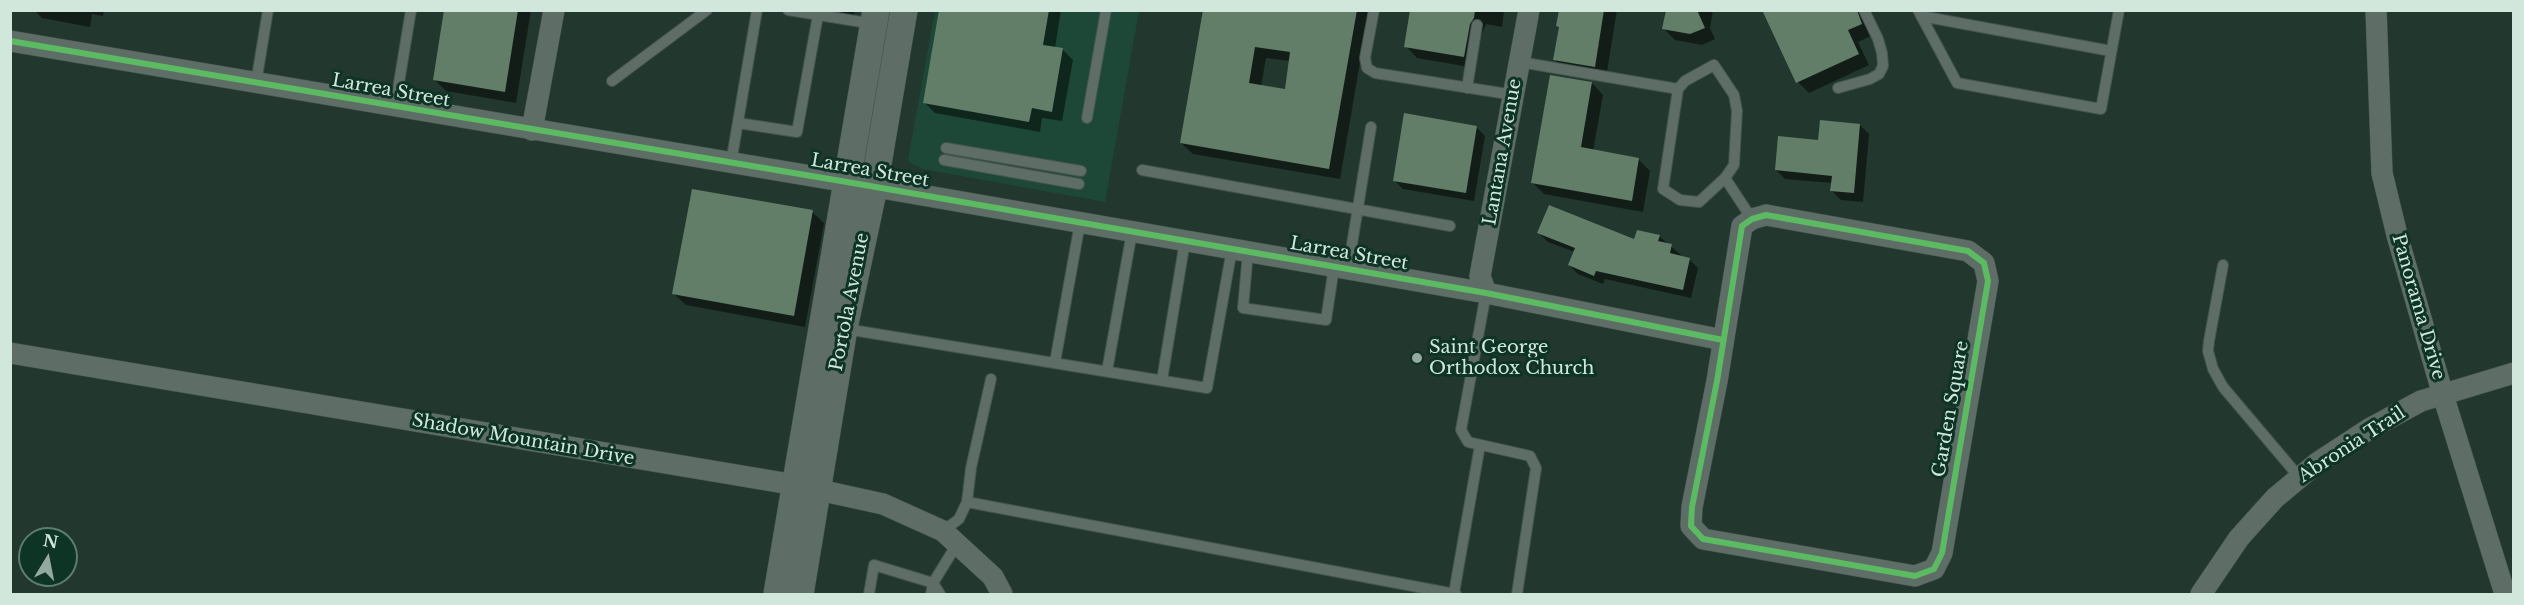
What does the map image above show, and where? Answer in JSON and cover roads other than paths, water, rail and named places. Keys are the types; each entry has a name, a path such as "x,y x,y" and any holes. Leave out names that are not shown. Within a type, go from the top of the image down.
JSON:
{"street":[{"path":"532,130 554,10"},
{"name":"Lantana Avenue","path":"1486,293 1480,276 1529,10"},
{"name":"Panorama Drive","path":"2376,10 2382,173 2397,235 2443,394 2505,594"},
{"name":"Portola Avenue","path":"800,594 806,487 847,182 892,19"},
{"name":"Portola Avenue","path":"777,594 806,487 844,328 874,187 892,19"},
{"name":"Larrea Street","path":"10,41 847,182 1486,293 1723,340"},
{"name":"Garden Square","path":"1766,215 1968,251 1984,263 1988,281 1942,553 1934,569 1915,576 1703,539 1691,526 1692,507 1717,381 1742,226 1752,219 1766,215"},
{"name":"Shadow Mountain Drive","path":"10,353 806,487 882,504 950,538 993,577 1002,594"},
{"name":"Abronia Trail","path":"2201,594 2239,538 2275,498 2316,463 2369,429 2421,401 2514,373"}],"lane":[{"path":"256,83 268,10"},
{"path":"395,107 411,10"},
{"path":"612,81 707,10"},
{"path":"731,163 757,10"},
{"path":"788,10 818,15 892,19"},
{"path":"1087,118 1106,10"},
{"path":"1374,10 1365,58 1367,68 1375,73 1514,95"},
{"path":"1838,88 1870,79 1879,74 1883,66 1878,39 1864,10"},
{"path":"1920,13 1957,83 2101,109 2119,10"},
{"path":"1920,13 2111,51"},
{"path":"738,123 797,132 818,15"},
{"path":"1467,88 1477,25"},
{"path":"1520,62 1678,89"},
{"path":"1714,64 1734,95 1737,111 1734,165 1725,178 1699,202 1680,200 1663,189 1678,89 1685,81 1714,64"},
{"path":"1240,251 1243,308 1326,320 1358,210 1371,127"},
{"path":"946,148 1081,171"},
{"path":"944,160 1079,184"},
{"path":"1142,170 1450,226"},
{"path":"1725,178 1752,219"},
{"path":"1055,362 1080,223"},
{"path":"1107,370 1131,232"},
{"path":"1162,380 1185,241"},
{"path":"844,328 1207,388 1240,251"},
{"path":"2223,265 2208,351 2213,369 2223,387 2300,478"},
{"path":"1486,293 1461,430 1468,442 1530,456 1536,468 1517,594"},
{"path":"932,589 950,538 967,502 971,468 990,379"},
{"path":"967,502 1455,594 1480,445"},
{"path":"869,594 874,566 940,594"}],"place":[{"name":"Saint George Orthodox Church","path":"1417,358"}]}
